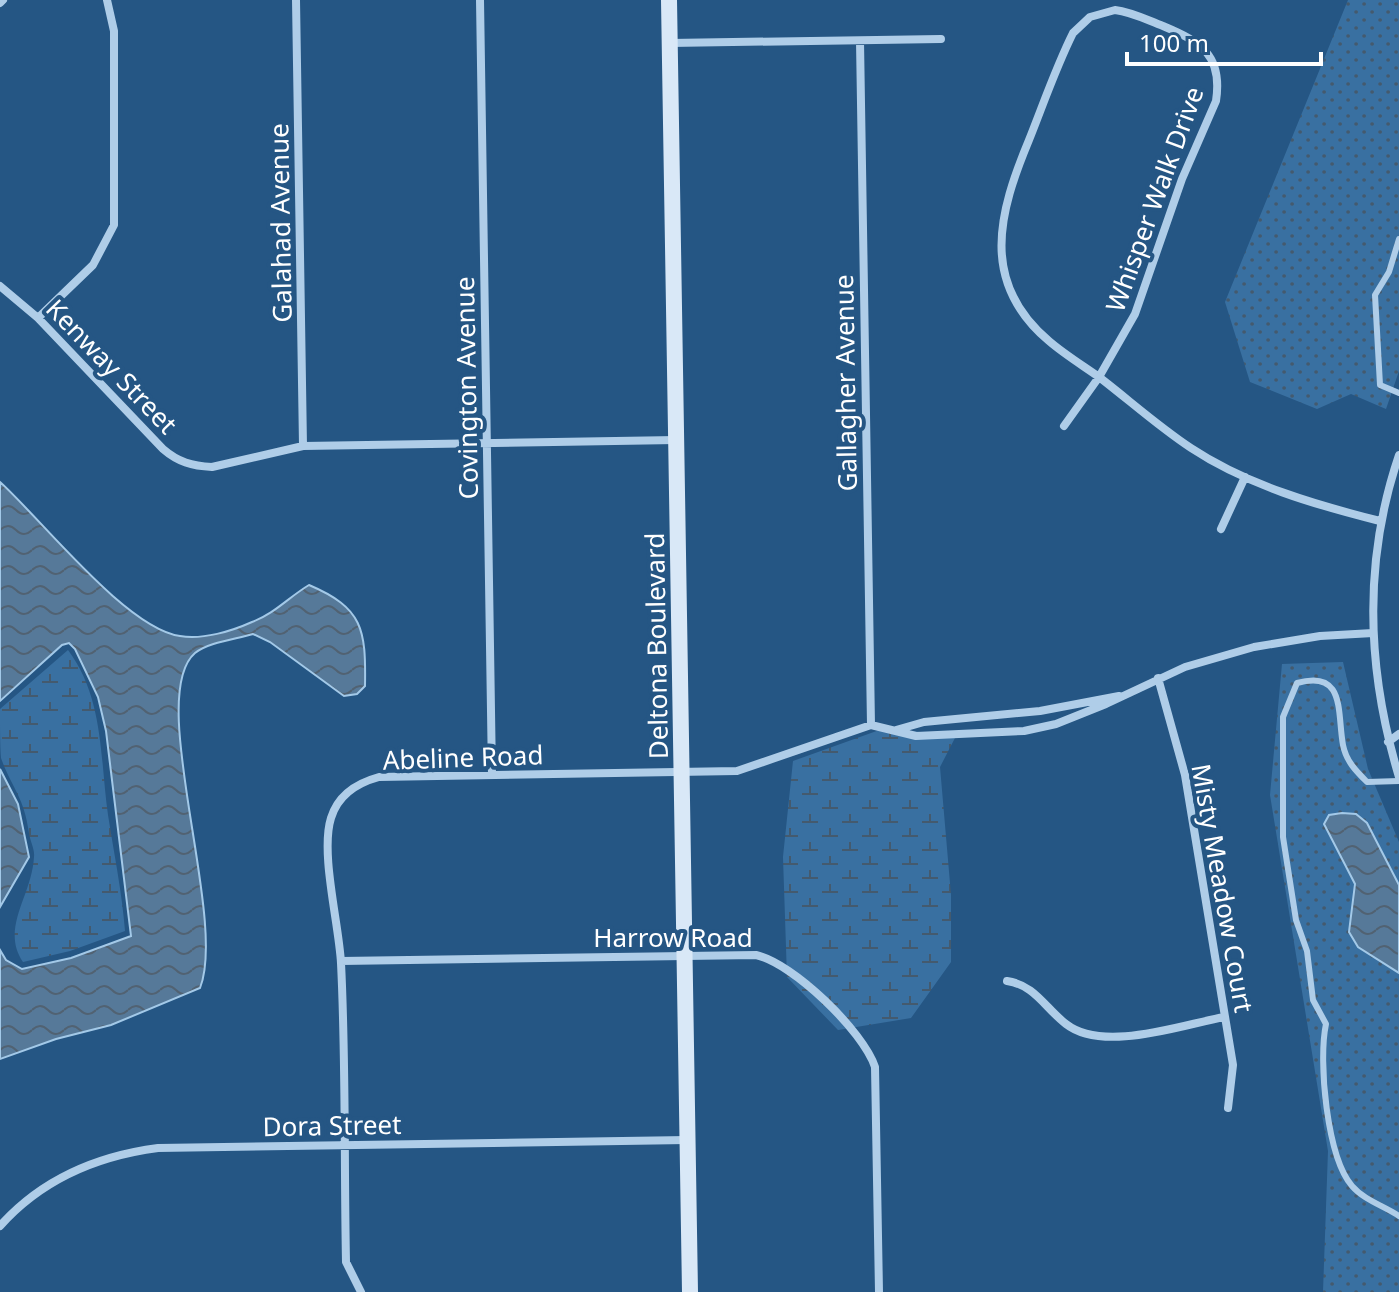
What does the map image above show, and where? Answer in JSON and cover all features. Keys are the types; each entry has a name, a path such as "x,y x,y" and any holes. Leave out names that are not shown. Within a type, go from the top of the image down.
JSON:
{"main road":[{"name":"Deltona Boulevard","path":"669,0 690,1292"}],"street":[{"path":"38,318 93,265 114,225 114,31 107,0"},
{"name":"Galahad Avenue","path":"296,0 303,446"},
{"name":"Covington Avenue","path":"480,0 492,775"},
{"name":"Whisper Walk Drive","path":"1099,377 1135,314 1182,179 1216,101 1218,86 1212,59 1195,39 1127,11 1115,10 1090,17 1073,33 1011,183 1001,223 1003,265 1021,309 1049,341 1191,448 1245,477 1332,509 1380,521"},
{"path":"670,43 941,39"},
{"name":"Gallagher Avenue","path":"860,41 871,725"},
{"name":"Kenway Street","path":"0,286 38,318 163,449 184,463 212,467 303,446 677,440"},
{"path":"1064,426 1099,377"},
{"path":"1399,455 1380,521 1373,633 1375,672 1388,742 1399,779"},
{"path":"1221,529 1245,477"},
{"path":"871,725 916,736 1024,731 1056,724 1158,678 1254,647 1373,633"},
{"name":"Misty Meadow Court","path":"1158,678 1185,775 1233,1065 1228,1108"},
{"path":"893,731 924,722 1040,711 1124,695"},
{"name":"Abeline Road","path":"361,1292 346,1262 341,961 328,843 328,829 338,802 356,785 379,777 754,768 871,725"},
{"path":"1388,742 1399,734"},
{"name":"Harrow Road","path":"341,961 756,955 782,964 863,1041 870,1054 876,1078 879,1292"},
{"path":"1007,981 1033,990 1075,1030 1102,1038 1224,1017"},
{"name":"Dora Street","path":"0,1226 51,1183 79,1168 130,1152 158,1148 687,1140"}],"lane":[{"path":"1399,239 1389,272 1375,295 1374,313 1380,340 1380,385 1399,393"},
{"path":"1399,779 1367,782 1350,764 1343,745 1337,694 1328,685 1313,679 1297,683 1283,717 1283,837 1296,920 1307,951 1313,1000 1326,1024 1322,1046 1337,1161 1362,1196 1399,1216"}],"green space":[{"path":"1348,0 1399,0 1399,371 1386,409 1351,394 1317,409 1250,382 1225,302"},
{"path":"68,650 80,669 94,709 125,931 70,951 23,962 17,949 16,924 34,854 21,801 1,758 0,709"},
{"path":"1343,662 1368,769 1399,842 1399,1292 1323,1292 1328,1151 1270,795 1282,664"},
{"path":"885,728 956,736 940,767 951,895 951,962 911,1018 838,1030 787,977 783,857 793,761"}],"water":[{"path":"0,482 86,571 135,614 159,629 180,636 208,636 267,615 309,585 327,594 341,602 358,623 364,649 365,686 357,694 344,696 270,642 253,634 215,643 195,653 182,677 179,714 182,759 204,912 206,955 200,988 111,1025 56,1039 0,1059 0,950 6,960 22,969 71,958 131,936 106,731 98,697 75,649 69,643 62,645 0,701"},
{"path":"0,769 18,804 29,857 0,907"},
{"path":"1356,814 1367,823 1399,885 1399,973 1358,947 1349,932 1355,884 1324,824 1329,815"}]}
